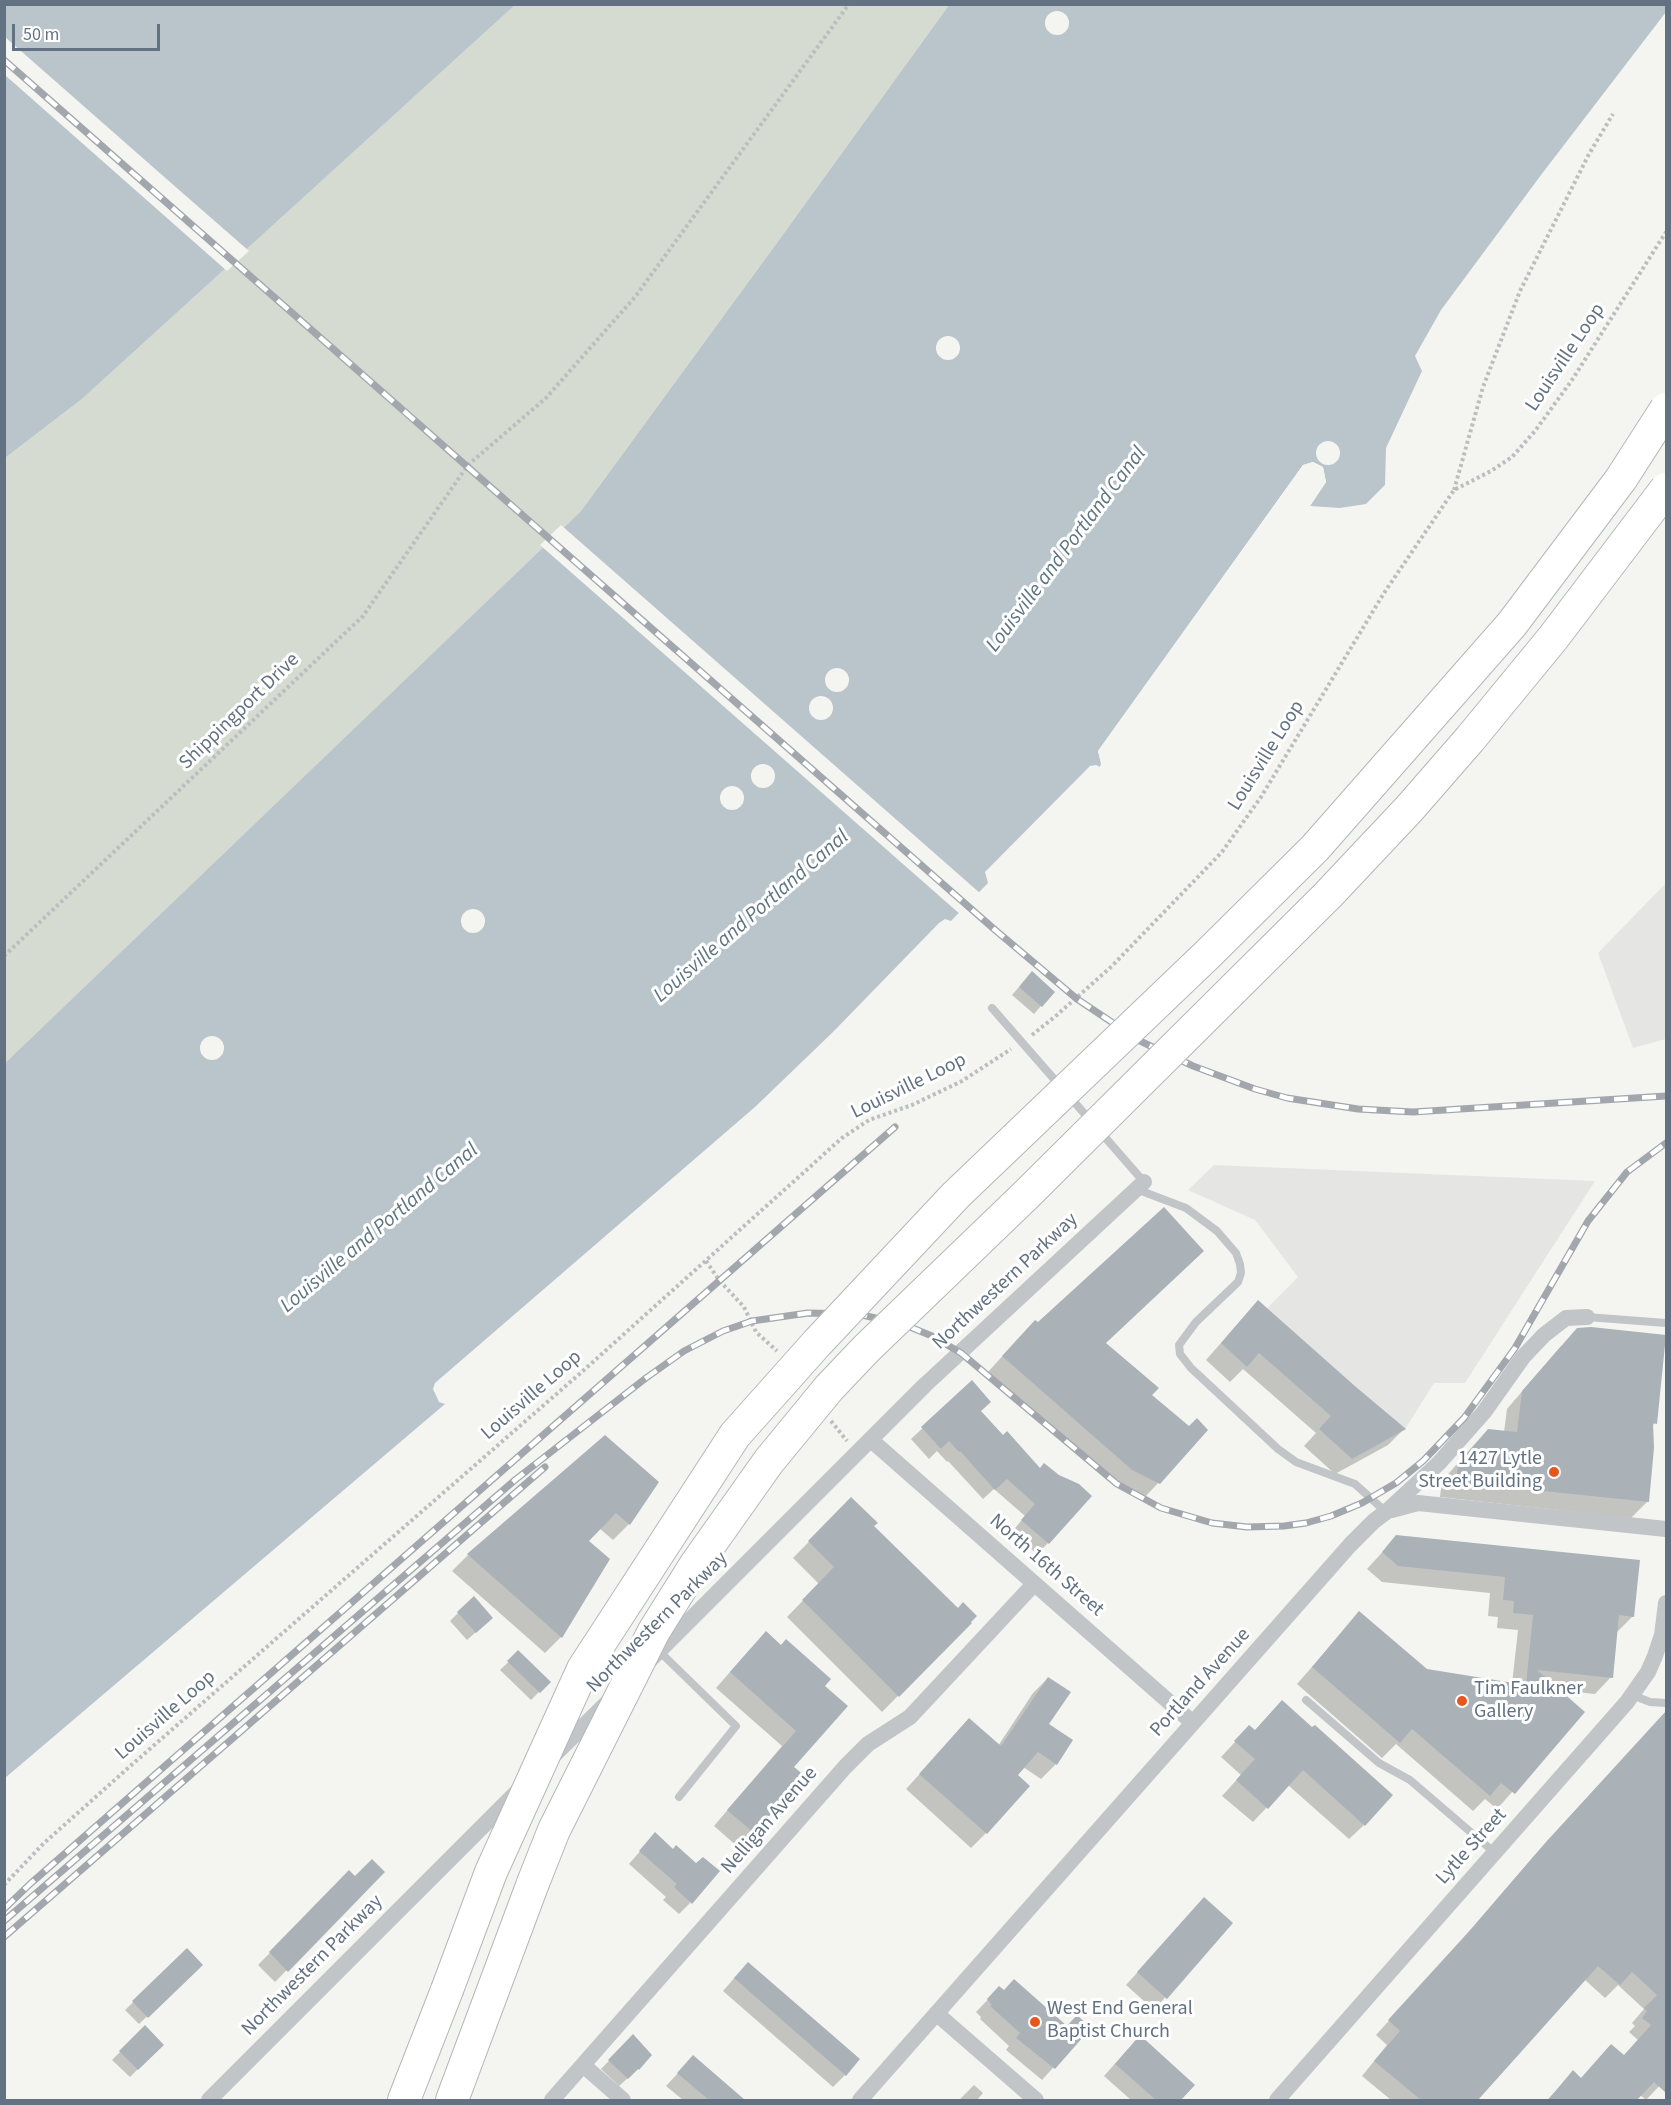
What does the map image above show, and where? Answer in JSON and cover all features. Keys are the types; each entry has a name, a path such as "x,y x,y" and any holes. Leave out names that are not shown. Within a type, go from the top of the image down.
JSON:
{"highway":[{"path":"404,2100 492,1872 583,1669 735,1435 817,1343 956,1195 1207,955 1315,848 1512,624 1621,479 1666,409"},
{"path":"452,2100 554,1830 654,1631 696,1564 769,1461 867,1348 1026,1195 1328,895 1409,809 1470,740 1553,638 1666,489"}],"street":[{"name":"Northwestern Parkway","path":"209,2100 925,1385 1140,1186"},
{"name":"Portland Avenue","path":"860,2100 1350,1545 1439,1464 1484,1412 1523,1358 1544,1335 1566,1318 1587,1317"},
{"name":"North 16th Street","path":"871,1440 1193,1723"},
{"path":"1386,1512 1400,1506 1418,1503 1666,1529"},
{"name":"Nelligan Avenue","path":"552,2100 845,1767 868,1744 910,1717 1034,1584"},
{"name":"Lytle Street","path":"1277,2100 1604,1730 1632,1695 1655,1656 1662,1635 1666,1603"},
{"path":"937,2014 1035,2100"},
{"path":"583,2066 623,2100"}],"lane":[{"path":"992,1008 1140,1186 1186,1208 1217,1231 1236,1253 1241,1273 1238,1282 1196,1322 1179,1346 1179,1354 1278,1449 1296,1462 1355,1484 1386,1512"},
{"path":"1587,1317 1666,1323"},
{"path":"659,1651 736,1726 679,1797"},
{"path":"1632,1695 1650,1702 1666,1703"},
{"path":"1306,1700 1380,1763 1410,1780 1495,1853"}],"path":[{"name":"Shippingport Drive","path":"4,956 363,616 468,465 546,398 635,297 849,4"},
{"path":"1454,490 1483,387 1520,291 1589,154 1613,114"},
{"name":"Louisville Loop","path":"4,1885 44,1843 584,1370 842,1138 869,1120 912,1105 962,1081 1022,1042 1058,1015 1112,966 1222,852 1261,797 1384,593 1454,490 1512,457 1535,431 1572,380 1666,232"}],"shaded area":[{"path":"515,5 949,5 581,511 5,1063 5,458 82,399"},
{"path":"1666,883 1666,1039 1633,1048 1598,953"},
{"path":"1214,1165 1595,1181 1465,1383 1434,1383 1404,1431 1267,1308 1298,1277 1255,1220 1188,1190"}],"water":[{"path":"5,5 515,5 82,399 5,458"},
{"name":"Louisville and Portland Canal","path":"949,5 1666,5 1666,12 1441,310 1415,356 1422,371 1386,448 1385,485 1366,504 1340,508 1310,506 1326,482 1323,467 1313,462 1303,465 1098,751 1100,767 1090,766 985,872 988,883 951,921 945,919 939,923 833,1032 755,1107 435,1383 433,1389 439,1402 445,1404 5,1778 5,1063 581,511"}],"pier":[{"path":"1057,11 1066,14 1069,23 1066,32 1057,35 1048,32 1045,23 1048,14"},
{"path":"5,37 249,251 227,271 5,75"},
{"path":"948,336 957,339 960,348 957,357 948,360 939,357 936,348 939,339"},
{"path":"1328,441 1337,444 1340,453 1337,462 1328,465 1319,462 1316,453 1319,444"},
{"path":"1313,462 1323,467 1326,482 1310,506 1308,508 1307,505 1323,481 1320,469 1313,465 1305,468 1101,752 1104,765 1101,763 1098,751 1303,465"},
{"path":"561,525 981,894 961,915 540,545"},
{"path":"837,668 846,671 849,680 846,689 837,692 828,689 825,680 828,671"},
{"path":"821,696 830,699 833,708 830,717 821,720 812,717 809,708 812,699"},
{"path":"763,764 772,767 775,776 772,785 763,788 754,785 751,776 754,767"},
{"path":"732,786 741,789 744,798 741,807 732,810 723,807 720,798 723,789"},
{"path":"473,909 482,912 485,921 482,930 473,933 464,930 461,921 464,912"},
{"path":"212,1036 221,1039 224,1048 221,1057 212,1060 203,1057 200,1048 203,1039"}],"building":[{"path":"1032,971 1055,992 1042,1007 1019,987"},
{"path":"1164,1207 1204,1251 1106,1343 1159,1388 1152,1395 1189,1426 1197,1418 1208,1430 1160,1484 1132,1470 1002,1356 1035,1320 1038,1322"},
{"path":"1258,1300 1406,1429 1352,1459 1319,1429 1331,1416 1259,1353 1247,1367 1221,1343"},
{"path":"1591,1327 1666,1335 1657,1424 1653,1423 1654,1448 1649,1502 1456,1482 1458,1464 1488,1429 1517,1432 1522,1391 1577,1328"},
{"path":"972,1380 991,1402 981,1411 1003,1435 1007,1431 1040,1468 1044,1463 1059,1475 1079,1484 1092,1496 1049,1544 1021,1520 1035,1504 1007,1479 995,1490 949,1441 941,1449 921,1427"},
{"path":"605,1435 659,1482 630,1525 616,1513 589,1541 610,1559 562,1638 467,1554"},
{"path":"851,1497 878,1523 874,1526 958,1608 963,1602 977,1616 899,1697 802,1600 834,1567 808,1541"},
{"path":"1396,1535 1640,1560 1634,1617 1619,1615 1613,1678 1537,1670 1585,1712 1515,1794 1501,1783 1490,1796 1412,1729 1400,1743 1312,1667 1359,1611 1427,1669 1526,1685 1533,1615 1513,1613 1514,1601 1503,1600 1505,1577 1398,1566 1382,1552"},
{"path":"474,1596 493,1618 476,1633 457,1612"},
{"path":"766,1631 781,1645 786,1639 831,1679 825,1686 848,1706 794,1767 805,1776 754,1833 727,1810 796,1731 730,1672"},
{"path":"518,1650 551,1682 540,1693 507,1661"},
{"path":"1048,1677 1071,1692 1049,1724 1073,1740 1057,1765 1038,1752 1018,1775 1030,1786 987,1834 919,1774 969,1718 1001,1746"},
{"path":"1282,1700 1312,1727 1315,1725 1393,1795 1365,1826 1303,1770 1268,1809 1236,1780 1255,1759 1234,1741 1249,1725 1255,1730"},
{"path":"1666,1711 1666,2093 1654,2082 1637,2100 1548,2100 1573,2070 1581,2078 1611,2044 1624,2055 1651,2025 1642,2018 1647,2011 1644,2008 1657,1995 1632,1972 1620,1985 1598,1966 1478,2100 1421,2100 1374,2061 1400,2031 1388,2020"},
{"path":"655,1832 673,1849 676,1845 696,1863 703,1857 720,1871 692,1904 674,1887 677,1884 639,1851"},
{"path":"372,1859 385,1872 288,1972 269,1952 349,1870 355,1876"},
{"path":"1204,1897 1233,1923 1167,1999 1137,1972"},
{"path":"187,1948 203,1965 148,2018 132,2001"},
{"path":"748,1962 860,2059 846,2076 734,1978"},
{"name":"West End General Baptist Church","path":"1014,1979 1067,2026 1077,2015 1091,2028 1055,2069 1016,2038 1020,2033 990,2006 992,2005 987,1999 999,1986 1004,1990"},
{"path":"145,2025 164,2045 138,2070 119,2051"},
{"path":"633,2034 652,2055 628,2079 608,2060"},
{"path":"1140,2035 1195,2085 1181,2100 1156,2100 1115,2064"},
{"path":"693,2055 745,2100 709,2100 677,2073"}],"railway":[{"path":"4,60 994,929 1077,999 1140,1041 1193,1066 1255,1089 1287,1098 1358,1109 1413,1112 1666,1096"},
{"path":"4,1909 895,1127"},
{"path":"4,1921 515,1480 646,1378 684,1351 723,1331 752,1321 808,1313 858,1314 905,1325 932,1336 961,1353 1117,1484 1161,1508 1212,1523 1247,1527 1306,1523 1331,1516 1362,1503 1396,1483 1423,1461 1464,1418 1515,1348 1588,1221 1627,1172 1666,1143"},
{"path":"4,1937 545,1467"}],"place":[{"name":"1427 Lytle Street Building","path":"1554,1472"},
{"name":"Tim Faulkner Gallery","path":"1462,1701"},
{"name":"West End General Baptist Church","path":"1035,2022"}]}
